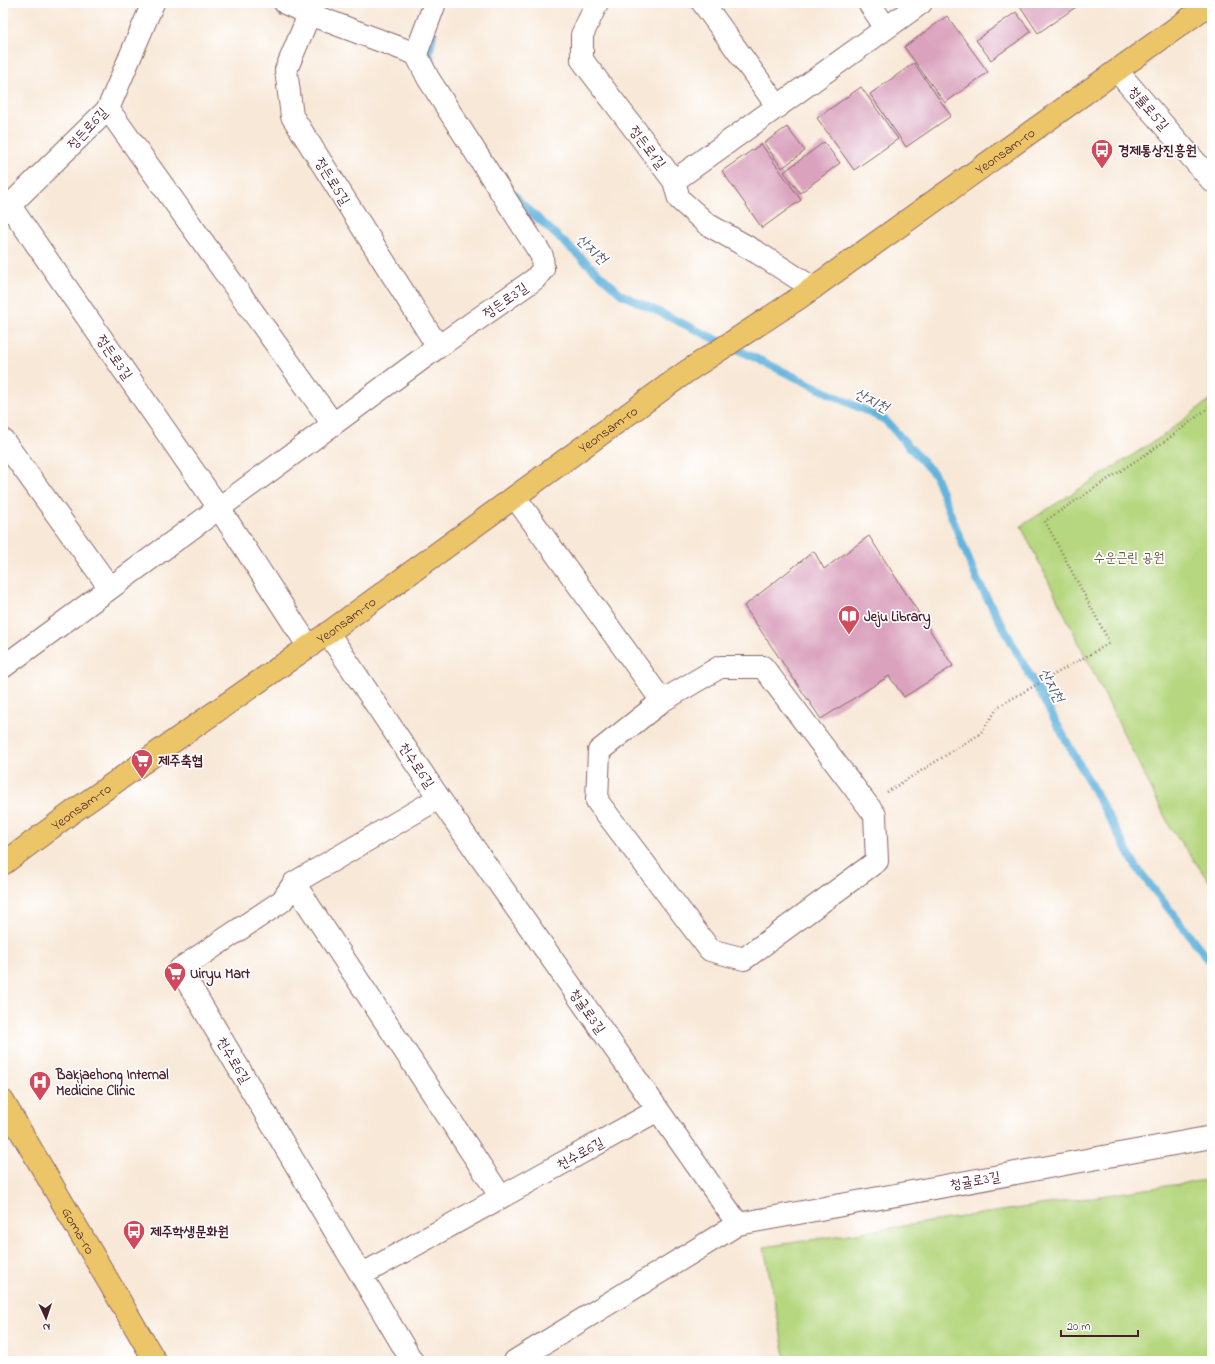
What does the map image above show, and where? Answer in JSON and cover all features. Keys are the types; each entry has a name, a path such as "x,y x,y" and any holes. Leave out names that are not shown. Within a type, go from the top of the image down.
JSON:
{"main road":[{"name":"Yeonsam-ro","path":"3,864 74,811 309,647 686,372 806,293 1211,3"},
{"name":"Goma-ro","path":"3,1100 155,1361"}],"street":[{"name":"정든로6길","path":"7,209 108,109 153,3"},
{"path":"285,3 311,8 416,54 435,3"},
{"name":"정든로1길","path":"597,3 582,35 582,60 674,181 921,3"},
{"path":"703,3 778,107"},
{"path":"869,3 886,28"},
{"name":"정든로5길","path":"311,8 286,70 292,116 438,347"},
{"name":"정든로3길","path":"3,667 438,347 535,279 543,269 542,256 428,78 416,54"},
{"name":"청률로5길","path":"1117,71 1212,181"},
{"path":"108,109 333,424"},
{"path":"674,181 679,200 707,224 758,253 806,293"},
{"name":"정든로3길","path":"7,209 219,508 309,647"},
{"path":"3,440 110,588"},
{"path":"515,497 662,701"},
{"name":"천수로6길","path":"328,633 439,798 294,883 282,900 180,969 412,1361"},
{"path":"720,667 763,668 875,815 877,861 744,959 710,950 597,800 599,751 662,701 720,667"},
{"name":"청귤로3길","path":"439,798 738,1224"},
{"path":"294,883 501,1197"},
{"name":"천수로6길","path":"361,1275 658,1110"},
{"name":"청귤로3길","path":"515,1361 738,1224 1212,1137"}],"path":[{"path":"885,793 980,734 999,706 1110,643 1045,521 1164,442 1212,405"}],"green space":[{"name":"수운근린 공원","path":"1212,398 1212,885 1171,829 1021,526 1161,437"},
{"path":"1212,1179 1212,1361 786,1361 764,1247"}],"building":[{"path":"1018,3 1078,3 1079,5 1038,33"},
{"path":"1016,12 1031,32 991,60 976,40"},
{"path":"947,16 988,72 945,103 904,47"},
{"path":"914,63 951,116 906,147 870,94"},
{"path":"861,87 898,139 854,170 817,118"},
{"path":"787,127 805,151 782,168 764,143"},
{"path":"824,142 840,163 800,193 784,172"},
{"path":"761,144 801,200 762,228 722,171"},
{"name":"Jeju Library","path":"869,536 953,666 904,697 889,676 821,719 744,606 814,551 824,569"}],"waterway":[{"name":"산지천","path":"433,35 429,54 435,70"},
{"name":"산지천","path":"514,194 521,203 621,294 885,420 935,475 977,580 1137,868 1212,964"}],"place":[{"name":"경제통상진흥원","path":"1102,170"},
{"name":"Jeju Library","path":"849,636"},
{"name":"제주축협","path":"142,780"},
{"name":"Uiryu Mart","path":"175,992"},
{"name":"Bakjaehong Internal Medicine Clinic","path":"40,1102"},
{"name":"제주학생문화원","path":"134,1250"}]}
